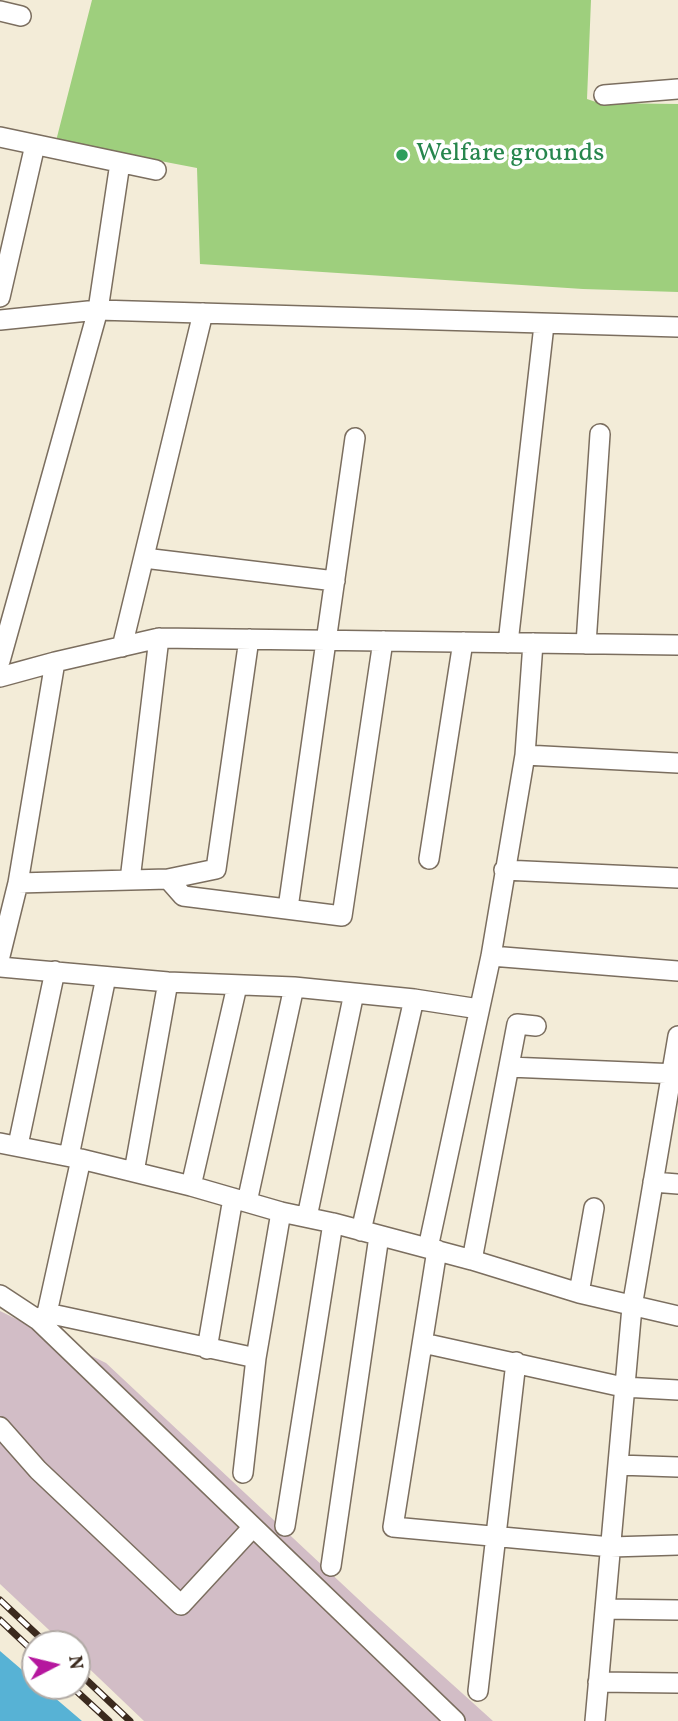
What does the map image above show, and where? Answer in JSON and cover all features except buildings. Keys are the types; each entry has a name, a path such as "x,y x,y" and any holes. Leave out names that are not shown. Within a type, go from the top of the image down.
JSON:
{"street":[{"path":"0,11 21,16"},
{"path":"604,95 678,89"},
{"path":"0,137 156,170"},
{"path":"0,297 3,272 35,145"},
{"path":"0,661 98,310 120,163"},
{"path":"0,320 98,310 678,327"},
{"path":"122,648 204,313"},
{"path":"508,643 544,324"},
{"path":"586,644 600,434"},
{"path":"288,908 355,438"},
{"path":"144,558 335,581"},
{"path":"0,677 159,638 678,645"},
{"path":"131,880 159,638"},
{"path":"18,883 168,879 216,869 249,639"},
{"path":"168,879 183,896 342,916 383,641"},
{"path":"429,859 463,642"},
{"path":"533,643 525,755 491,956 433,1249 423,1343 393,1527 611,1547 678,1545"},
{"path":"0,956 18,883 55,662"},
{"path":"525,755 678,763"},
{"path":"505,870 678,878"},
{"path":"491,956 678,971"},
{"path":"0,967 168,982 293,987 414,999 480,1009"},
{"path":"55,971 9,1144 75,1157 191,1186 281,1212 433,1249 579,1293 678,1316"},
{"path":"42,1317 75,1157 106,977"},
{"path":"134,1172 168,982"},
{"path":"191,1186 237,986"},
{"path":"207,1349 240,1200 293,987"},
{"path":"307,1217 354,993"},
{"path":"331,1566 370,1233 414,999"},
{"path":"472,1260 517,1024 536,1026"},
{"path":"595,1721 632,1307 675,1074 678,1036"},
{"path":"509,1067 675,1074"},
{"path":"653,1182 678,1184"},
{"path":"579,1293 594,1208"},
{"path":"243,1473 256,1358 281,1212"},
{"path":"285,1526 333,1223"},
{"path":"0,1295 42,1317 256,1358"},
{"path":"42,1317 253,1527 455,1721"},
{"path":"423,1343 623,1387 678,1390"},
{"path":"478,1691 516,1362"},
{"path":"0,1427 37,1470 181,1605 253,1527"},
{"path":"618,1465 678,1467"},
{"path":"605,1609 678,1610"},
{"path":"598,1682 678,1683"}],"shaded area":[{"path":"0,1311 106,1363 493,1721 144,1721 91,1670 91,1630 49,1630 0,1584"}],"green space":[{"name":"Welfare grounds","path":"92,0 591,0 587,99 599,103 678,104 678,292 583,289 200,264 197,168 56,141"}],"water":[{"path":"0,1651 21,1669 21,1700 57,1700 82,1721 0,1721"}],"railway":[{"path":"0,1600 32,1630"},
{"path":"0,1620 21,1640"},
{"path":"91,1684 130,1721"},
{"path":"86,1700 109,1721"}],"place":[{"name":"Welfare grounds","path":"402,155"}]}
